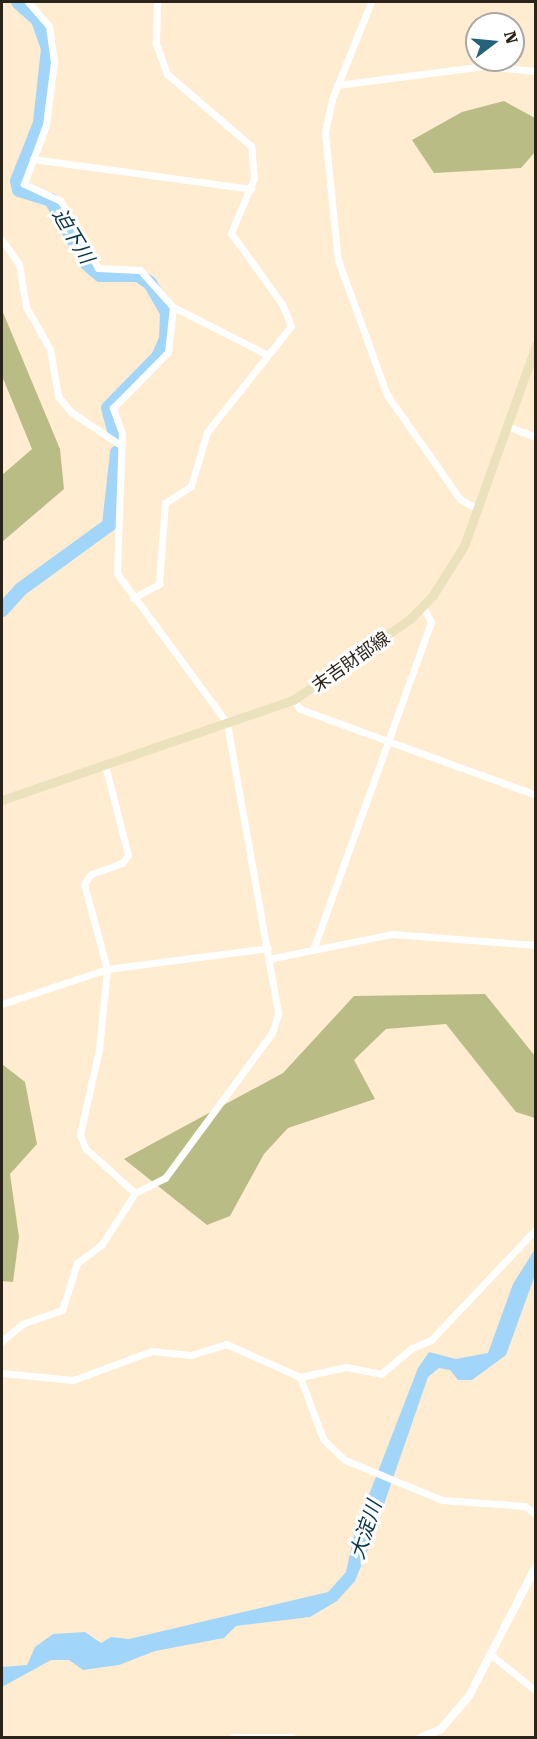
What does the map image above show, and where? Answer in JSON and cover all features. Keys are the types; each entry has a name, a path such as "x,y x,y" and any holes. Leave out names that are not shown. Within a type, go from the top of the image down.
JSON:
{"main road":[{"name":"末吉財部線","path":"2,801 293,700 341,671 423,607 464,546 536,345"}],"street":[{"path":"28,2 45,20 54,43 46,125 24,179 26,188 61,201 98,268 140,270 173,307 268,355"},
{"path":"133,598 159,584 165,503 191,486 207,432 291,326 282,304 231,233 251,189 251,146 167,74 156,43 157,2"},
{"path":"371,2 337,85 325,133 341,276 391,402 460,499 477,509"},
{"path":"337,85 485,66 536,70"},
{"path":"33,159 251,189"},
{"path":"2,240 19,264 26,307 50,349 58,396 71,412 122,446"},
{"path":"2,1341 22,1323 62,1310 77,1263 102,1244 135,1193 165,1178 272,1033 278,1013 227,723 133,598 117,573 122,446 113,408 159,366 175,324 173,307"},
{"path":"507,426 536,437"},
{"path":"314,947 431,622 423,607"},
{"path":"293,700 300,709 536,795"},
{"path":"105,765 129,847 122,863 91,874 84,884 107,969 99,1049 80,1134 85,1148 135,1193"},
{"path":"268,959 314,947 392,934 536,945"},
{"path":"2,1004 107,969 268,948"},
{"path":"2,1373 73,1380 152,1351 191,1355 226,1344 300,1377 346,1367 381,1374 412,1348 431,1340 536,1229"},
{"path":"300,1377 323,1439 364,1469 442,1500 525,1506 536,1515"},
{"path":"435,1737 469,1696 536,1566"},
{"path":"490,1654 536,1691"},
{"path":"420,1737 441,1729"},
{"path":"234,1737 292,1737"}],"green space":[{"path":"504,101 535,118 535,152 521,168 434,173 412,140 462,112"},
{"path":"2,310 60,449 64,489 2,542 2,475 32,449 2,376"},
{"path":"485,994 535,1056 535,1118 516,1112 446,1024 386,1029 354,1060 375,1099 288,1128 264,1154 230,1216 207,1225 124,1159 283,1073 354,996"},
{"path":"2,1064 25,1082 37,1144 10,1174 19,1237 13,1282 2,1281"}],"water":[{"name":"大淀川","path":"535,1249 535,1275 506,1355 472,1380 458,1380 450,1370 439,1368 428,1377 372,1539 355,1581 337,1601 310,1617 236,1626 224,1638 155,1651 119,1665 83,1670 69,1660 51,1660 2,1687 2,1667 27,1665 35,1647 53,1634 85,1632 101,1643 111,1637 129,1639 328,1592 346,1572 355,1531 418,1368 429,1352 456,1359 488,1353 513,1284"}],"waterway":[{"name":"迫下川","path":"18,2 38,20 48,49 40,123 17,181 19,190 51,200 87,264 100,275 138,275 150,283 167,312 166,339 158,357 108,408 115,435"},
{"name":"迫下川","path":"2,610 21,589 109,525 117,452"}]}
